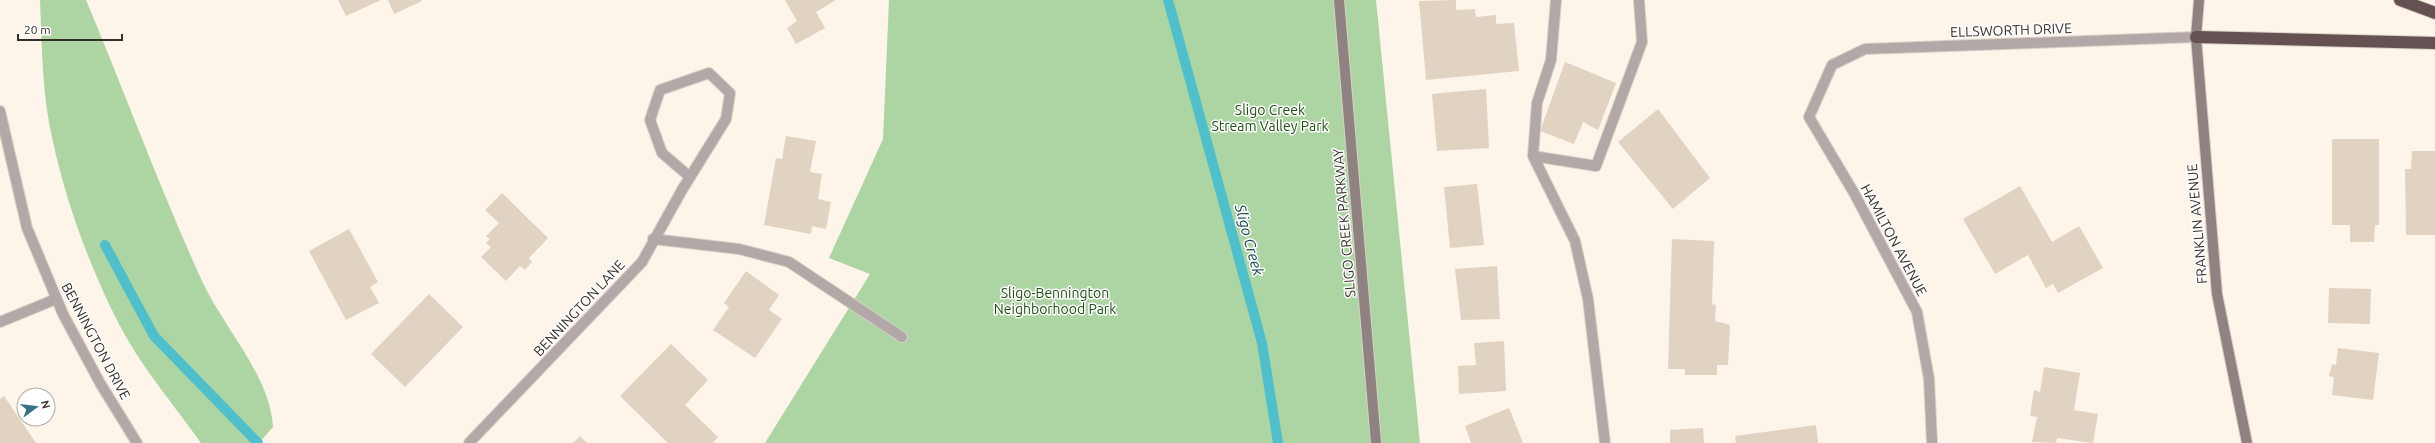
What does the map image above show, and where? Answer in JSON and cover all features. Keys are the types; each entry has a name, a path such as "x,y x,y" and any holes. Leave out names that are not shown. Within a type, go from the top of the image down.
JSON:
{"highway":[{"path":"2400,0 2435,13"},
{"path":"2196,37 2435,43"}],"street":[{"name":"SLIGO CREEK PARKWAY","path":"1339,0 1376,443"},
{"path":"1556,0 1551,60 1537,103 1534,156 1575,241 1588,299 1604,443"},
{"path":"1534,156 1596,166 1642,42 1639,0"},
{"name":"FRANKLIN AVENUE","path":"2199,0 2196,37 2217,294 2247,443"},
{"name":"ELLSWORTH DRIVE","path":"1832,65 1865,49 2196,37"},
{"name":"HAMILTON AVENUE","path":"1832,65 1809,117 1854,194 1918,312 1929,379 1932,443"},
{"name":"BENNINGTON LANE","path":"468,443 642,262 653,239 726,118 730,93 709,73 660,90 650,120 662,153 690,177"},
{"name":"BENNINGTON DRIVE","path":"0,110 26,228 56,299 100,383 137,443"},
{"path":"653,239 739,249 789,262 902,337"},
{"path":"0,322 56,299"}],"green space":[{"path":"40,0 86,0 202,281 255,370 264,389 270,408 273,427 259,443 201,443 138,357 109,304 89,259 72,213 49,125 42,53"},
{"path":"889,0 1376,0 1420,443 765,443 870,274 829,258 883,139"}],"building":[{"path":"338,0 381,0 346,16"},
{"path":"388,0 421,0 422,1 394,14"},
{"path":"785,0 836,0 816,12 825,28 796,44 787,28 797,21"},
{"path":"1456,0 1456,10 1475,9 1476,17 1496,15 1496,24 1514,23 1519,71 1426,80 1419,1"},
{"path":"1565,62 1616,83 1598,130 1583,122 1574,144 1540,131"},
{"path":"1486,89 1489,148 1437,151 1432,94"},
{"path":"1658,109 1710,178 1673,209 1618,142"},
{"path":"786,136 816,141 810,172 822,174 818,199 831,202 826,229 812,226 811,234 764,225 776,158 782,159"},
{"path":"2332,139 2379,139 2379,225 2375,225 2374,242 2350,242 2350,225 2332,225"},
{"path":"2412,151 2435,151 2435,235 2406,235 2405,169 2411,169"},
{"path":"1477,184 1484,245 1450,248 1444,187"},
{"path":"2020,186 2052,242 2079,226 2103,268 2058,293 2053,284 2046,288 2028,255 1995,274 1963,219"},
{"path":"502,193 548,238 529,258 532,262 525,270 520,266 506,281 481,257 491,247 486,243 490,239 486,236 499,223 485,210"},
{"path":"349,229 378,282 370,287 379,303 346,320 309,251"},
{"path":"1672,239 1714,241 1712,304 1716,305 1715,321 1730,325 1728,365 1717,365 1717,375 1685,375 1685,369 1668,369"},
{"path":"1497,266 1500,319 1461,320 1455,269"},
{"path":"746,271 779,295 769,310 782,319 755,358 713,330 729,307 724,303"},
{"path":"2329,288 2371,289 2370,324 2328,323"},
{"path":"429,294 463,327 405,387 371,354"},
{"path":"1504,341 1506,391 1459,394 1458,366 1476,365 1474,343"},
{"path":"671,344 708,380 685,405 718,437 713,443 668,443 620,396"},
{"path":"2338,348 2379,353 2373,400 2332,395 2334,377 2329,376 2332,364 2336,365"},
{"path":"2044,367 2080,373 2074,410 2098,414 2093,443 2057,438 2056,443 2032,442 2037,417 2030,416 2034,390 2040,392"},
{"path":"4,396 16,414 16,427 25,427 36,443 0,443 0,399"},
{"path":"1509,408 1523,443 1471,443 1465,426"},
{"path":"1816,425 1818,443 1736,443 1735,436"},
{"path":"1703,428 1704,443 1670,443 1670,430"},
{"path":"580,436 587,443 573,443"}],"waterway":[{"name":"Sligo Creek","path":"1168,0 1262,343 1278,443"},
{"path":"105,245 154,336 258,443"}],"park label":[{"name":"Sligo Creek Stream Valley Park","path":"1270,118"},
{"name":"Sligo-Bennington Neighborhood Park","path":"1055,302"}]}
